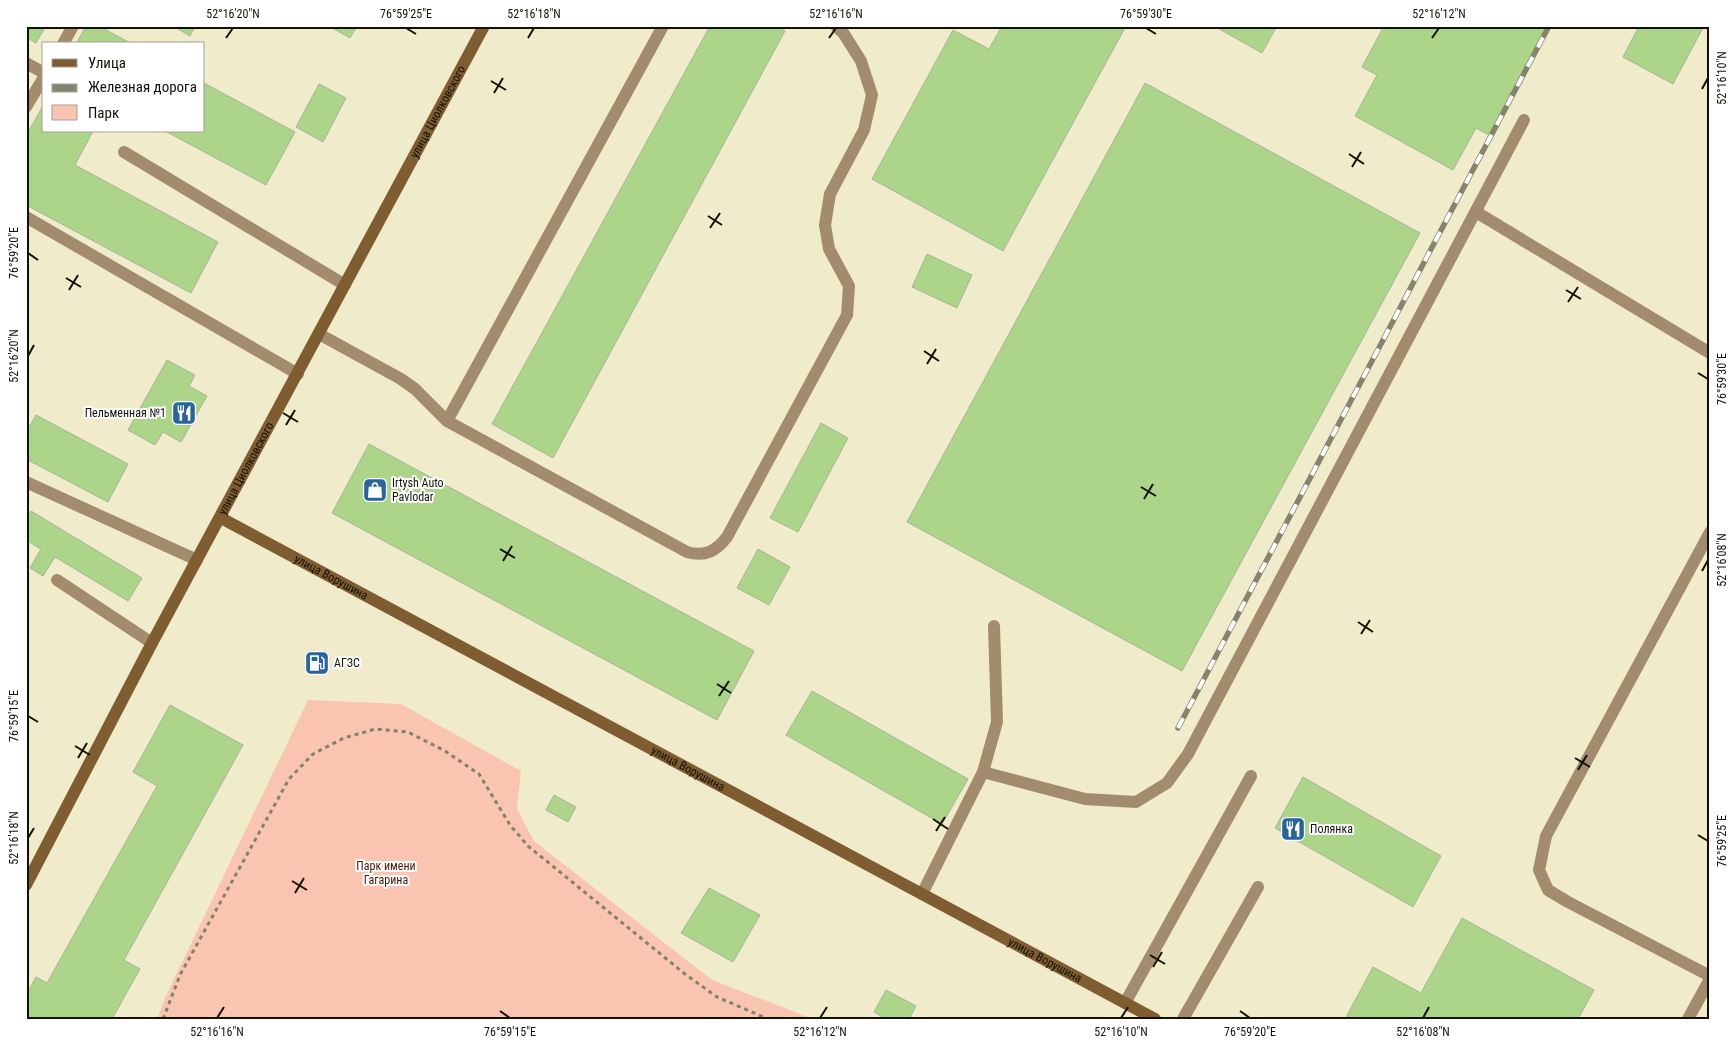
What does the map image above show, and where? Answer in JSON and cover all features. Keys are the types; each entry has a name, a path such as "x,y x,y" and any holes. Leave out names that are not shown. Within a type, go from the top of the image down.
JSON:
{"street":[{"name":"улица Циолковского","path":"26,885 29,872 484,26"},
{"name":"улица Ворушина","path":"221,518 1155,1019"}],"lane":[{"path":"64,42 73,26"},
{"path":"447,421 663,26"},
{"path":"319,334 401,379 415,389 447,421 687,552 698,555 709,554 719,547 727,537 847,315 848,286 829,249 824,225 830,194 864,130 872,95 861,61 844,34 836,26"},
{"path":"26,63 42,72"},
{"path":"26,107 42,80"},
{"path":"983,772 1085,798 1136,802 1167,783 1188,754 1524,120"},
{"path":"124,152 345,286"},
{"path":"1476,212 1710,353"},
{"path":"26,217 298,374"},
{"path":"26,482 197,560"},
{"path":"1688,1019 1710,977 1548,890 1539,870 1546,836 1710,532"},
{"path":"57,580 152,643"},
{"path":"922,894 983,772 997,722 994,626"},
{"path":"1125,1003 1251,776"},
{"path":"1182,1019 1258,887"}],"path":[{"path":"163,1019 180,975 289,779 313,754 344,738 375,729 408,732 445,751 479,774 510,825 528,846 685,974 718,997 768,1019"}],"green space":[{"name":"Парк имени Гагарина","path":"308,700 401,704 521,771 517,809 534,841 712,980 813,1019 157,1019 165,998"}],"building":[{"path":"26,26 46,26 36,43 26,37"},
{"path":"86,26 99,26 128,42 77,42"},
{"path":"173,26 195,26 190,36"},
{"path":"329,26 357,26 350,38"},
{"path":"710,26 776,26 785,31 553,458 492,424"},
{"path":"1002,26 1126,26 1003,251 872,179 953,30 989,49"},
{"path":"1214,26 1277,26 1262,53"},
{"path":"1384,26 1548,26 1489,135 1476,128 1453,170 1355,116 1377,75 1362,67"},
{"path":"1639,26 1704,26 1673,84 1623,57"},
{"path":"1145,83 1420,233 1182,671 907,522"},
{"path":"205,84 295,132 266,185 167,132 205,132"},
{"path":"319,84 346,98 323,142 296,127"},
{"path":"42,108 42,132 92,132 75,165 218,242 191,293 26,205 26,136"},
{"path":"927,254 972,275 957,308 912,287"},
{"path":"167,360 195,375 189,386 207,396 181,442 163,432 155,445 128,430"},
{"path":"36,415 128,464 108,502 26,459 26,433"},
{"path":"821,423 848,438 798,532 770,518"},
{"path":"369,444 754,651 717,720 332,513"},
{"path":"31,511 142,578 128,601 55,557 43,576 30,568 41,549 26,540 26,520"},
{"path":"758,549 790,567 769,605 737,588"},
{"path":"812,691 968,779 942,824 786,735"},
{"path":"170,705 243,745 124,960 140,969 112,1019 26,1019 26,995 36,977 47,983 157,786 133,772"},
{"path":"1303,777 1441,856 1413,907 1275,828"},
{"path":"554,795 576,807 568,822 546,810"},
{"path":"709,888 760,915 733,962 681,933"},
{"path":"1462,918 1594,990 1578,1019 1345,1019 1373,967 1421,993"},
{"path":"886,990 916,1006 909,1019 886,1019 874,1012"}],"railway":[{"path":"1178,728 1549,26"}],"place":[{"name":"Пельменная №1","path":"184,413"},
{"name":"Irtysh Auto Pavlodar","path":"375,490"},
{"name":"АГЗС","path":"317,663"},
{"name":"Полянка","path":"1293,829"}]}
